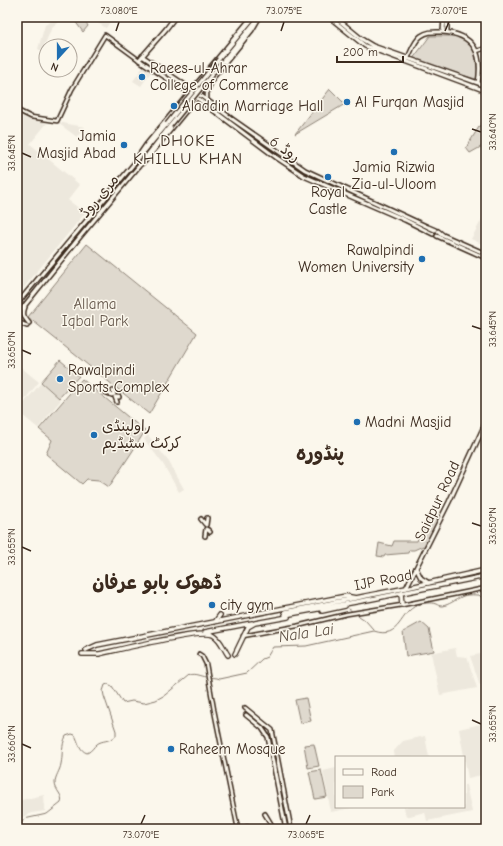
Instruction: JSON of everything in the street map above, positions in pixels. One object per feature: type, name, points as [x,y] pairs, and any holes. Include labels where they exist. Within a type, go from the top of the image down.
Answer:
[{"type":"highway","name":"IJP Road","points":[[486,570],[285,613],[353,602],[486,576]]},
{"type":"highway","points":[[401,593],[402,606]]},
{"type":"highway","points":[[86,650],[97,645],[346,596],[356,598]]},
{"type":"highway","points":[[82,654],[98,654],[341,607],[353,602]]},
{"type":"highway","points":[[215,622],[220,615]]},
{"type":"highway","points":[[234,654],[248,627],[255,623]]},
{"type":"highway","points":[[196,634],[213,635],[221,642],[228,655]]},
{"type":"main road","points":[[139,60],[166,29],[174,17]]},
{"type":"main road","points":[[134,164],[137,157],[146,145],[191,89],[253,17]]},
{"type":"main road","name":"مری روڈ","points":[[17,304],[168,125],[220,61],[253,17]]},
{"type":"main road","points":[[329,17],[365,46],[478,83],[486,87]]},
{"type":"main road","points":[[335,17],[363,40],[373,46],[486,91]]},
{"type":"main road","points":[[444,17],[445,32]]},
{"type":"main road","points":[[445,32],[447,17]]},
{"type":"main road","points":[[139,166],[145,162],[200,95],[252,30],[259,18]]},
{"type":"main road","name":"مری روڈ","points":[[220,61],[259,18]]},
{"type":"main road","points":[[407,60],[414,44],[420,37],[428,32],[445,32],[461,36],[473,44],[477,51],[480,68],[478,87]]},
{"type":"main road","name":"روڈ 6","points":[[142,56],[200,95],[291,162],[305,170],[486,254]]},
{"type":"main road","name":"روڈ 6","points":[[139,60],[197,98],[277,158],[304,176],[405,220],[486,258]]},
{"type":"main road","points":[[480,68],[486,68]]},
{"type":"main road","points":[[203,75],[205,81],[207,82],[212,80]]},
{"type":"main road","name":"مری روڈ","points":[[17,315],[139,166],[168,125]]},
{"type":"main road","points":[[437,230],[439,234],[435,235],[432,232],[437,230]]},
{"type":"main road","points":[[17,322],[28,325],[23,313],[26,303]]},
{"type":"main road","points":[[105,392],[112,395],[114,394],[113,391]]},
{"type":"main road","points":[[117,402],[115,397],[119,396]]},
{"type":"main road","name":"Saidpur Road","points":[[406,588],[449,502],[486,422]]},
{"type":"main road","points":[[202,519],[206,525],[207,518]]},
{"type":"main road","points":[[205,536],[206,529],[210,532]]},
{"type":"main road","points":[[416,568],[421,578],[429,583]]},
{"type":"main road","points":[[245,708],[272,730],[291,829]]},
{"type":"main road","points":[[246,715],[267,734],[270,742],[286,829]]},
{"type":"main road","points":[[267,734],[268,727]]},
{"type":"main road","points":[[281,803],[286,802]]},
{"type":"main road","points":[[265,814],[271,824],[272,829]]},
{"type":"street","points":[[17,110],[31,117],[57,121],[72,89],[105,35],[139,60]]},
{"type":"street","points":[[477,51],[486,48]]},
{"type":"street","points":[[207,101],[207,92],[212,80]]},
{"type":"street","points":[[243,636],[297,626],[347,614],[402,606],[486,588]]},
{"type":"street","points":[[199,654],[204,659],[208,672],[238,829]]},
{"type":"shaded area","points":[[59,17],[61,20],[52,27],[47,38],[41,38],[45,25]]},
{"type":"shaded area","points":[[88,17],[113,17],[106,28]]},
{"type":"shaded area","name":"Raees-ul-Ahrar College of Commerce","points":[[143,67],[151,72],[141,86],[133,81]]},
{"type":"shaded area","points":[[17,113],[47,123],[30,144],[80,185],[68,200],[85,213],[17,296]]},
{"type":"shaded area","points":[[58,123],[85,127],[77,137]]},
{"type":"shaded area","points":[[486,212],[486,246],[471,239]]},
{"type":"shaded area","points":[[18,365],[39,382],[17,409],[17,366]]},
{"type":"shaded area","points":[[41,383],[61,400],[38,428],[17,411]]},
{"type":"shaded area","points":[[148,435],[169,462],[184,489],[179,492],[163,464],[144,439]]},
{"type":"shaded area","points":[[455,648],[457,656],[467,657],[477,688],[440,695],[431,653]]},
{"type":"shaded area","points":[[486,653],[486,684],[480,685],[470,656]]},
{"type":"shaded area","points":[[485,723],[486,774],[468,778],[459,729]]},
{"type":"shaded area","points":[[425,736],[429,756],[394,756],[393,752],[403,741]]},
{"type":"shaded area","points":[[335,768],[335,808],[351,808],[331,812],[323,771]]},
{"type":"shaded area","points":[[466,785],[472,812],[427,821],[425,812],[406,817],[404,808],[465,808]]},
{"type":"shaded area","points":[[44,795],[45,811],[31,813],[17,822],[17,801]]},
{"type":"green space","points":[[72,17],[83,17],[88,26],[83,32]]},
{"type":"green space","points":[[430,36],[461,36],[474,49],[479,80],[412,60]]},
{"type":"green space","points":[[330,89],[345,104],[295,134]]},
{"type":"green space","points":[[486,120],[486,144],[470,153],[466,148],[482,122]]},
{"type":"green space","name":"Allama Iqbal Park","points":[[87,244],[197,333],[149,414],[28,317]]},
{"type":"green space","name":"Rawalpindi Sports Complex","points":[[60,360],[79,376],[59,398],[41,382]]},
{"type":"green space","name":"راولپنڈی کرکٹ سٹیڈیم","points":[[82,379],[145,431],[109,487],[99,480],[87,479],[82,484],[46,454],[52,440],[39,429]]},
{"type":"green space","points":[[429,514],[440,520],[426,549],[423,546],[414,550],[409,550],[408,553],[385,555],[384,557],[377,556],[379,543],[392,546],[394,541],[417,541]]},
{"type":"green space","points":[[421,622],[429,629],[434,651],[406,656],[403,632]]},
{"type":"green space","points":[[306,698],[311,721],[300,723],[295,700]]},
{"type":"green space","points":[[314,744],[319,766],[308,768],[304,745]]},
{"type":"green space","points":[[321,770],[327,797],[315,799],[309,772]]},
{"type":"waterway","name":"Nala Lai","points":[[18,829],[24,819],[47,814],[61,803],[62,800],[55,783],[62,761],[63,743],[66,736],[72,734],[75,735],[81,748],[87,753],[99,743],[116,736],[116,731],[104,696],[103,691],[105,685],[108,684],[112,686],[123,703],[132,701],[144,703],[156,700],[165,695],[191,674],[219,679],[247,673],[262,659],[267,657],[273,647],[306,646],[374,631],[383,633],[390,632],[395,629],[412,608],[418,605],[434,603],[442,606],[450,604],[463,596],[468,595],[479,595],[486,599]]},
{"type":"waterway","name":"Nala Lai","points":[[349,609],[353,612]]},
{"type":"waterway","name":"Nala Lai","points":[[356,614],[365,620],[374,630]]},
{"type":"place","name":"Raees-ul-Ahrar College of Commerce","points":[[142,77]]},
{"type":"place","name":"Al Furqan Masjid","points":[[347,102]]},
{"type":"place","name":"Aladdin Marriage Hall","points":[[174,106]]},
{"type":"place","name":"Jamia Masjid Abad","points":[[124,145]]},
{"type":"place","name":"Jamia Rizwia Zia-ul-Uloom","points":[[394,152]]},
{"type":"place","name":"Royal Castle","points":[[328,177]]},
{"type":"place","name":"Rawalpindi Women University","points":[[422,259]]},
{"type":"place","name":"Rawalpindi Sports Complex","points":[[60,379]]},
{"type":"place","name":"Madni Masjid","points":[[357,422]]},
{"type":"place","name":"راولپنڈی کرکٹ سٹیڈیم","points":[[94,435]]},
{"type":"place","name":"city gym","points":[[212,605]]},
{"type":"place","name":"Raheem Mosque","points":[[171,749]]},
{"type":"district","name":"DHOKE KHILLU KHAN","points":[[188,149]]},
{"type":"district","name":"پنڈورہ","points":[[320,453]]},
{"type":"district","name":"ڈھوک بابو عرفان","points":[[157,582]]}]
